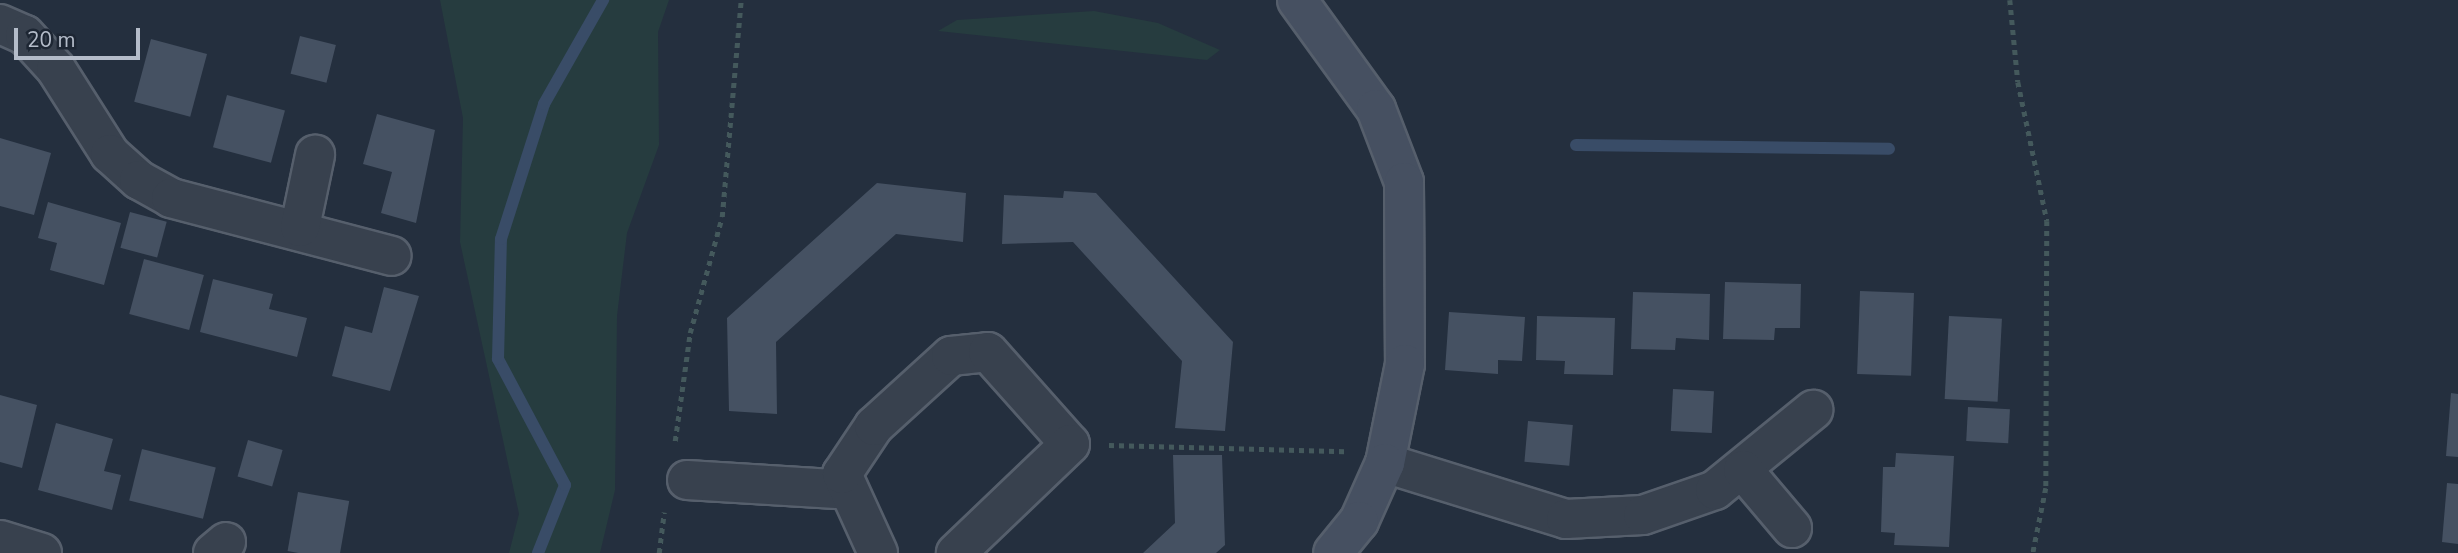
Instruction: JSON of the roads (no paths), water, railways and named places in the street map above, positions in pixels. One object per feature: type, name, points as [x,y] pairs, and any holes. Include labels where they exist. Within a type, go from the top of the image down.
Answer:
[{"type":"street","points":[[1297,0],[1376,109],[1404,181],[1405,364],[1387,458],[1359,521],[1333,553]]},
{"type":"street","points":[[0,24],[25,35],[56,69],[110,154],[139,180],[171,198],[300,227],[391,256]]},
{"type":"street","points":[[300,227],[315,155]]},
{"type":"street","points":[[878,553],[842,474],[874,426],[951,356],[988,352],[1070,444],[956,553]]},
{"type":"street","points":[[1387,458],[1566,519],[1643,515],[1715,490],[1813,410]]},
{"type":"street","points":[[1742,470],[1792,528]]},
{"type":"street","points":[[675,478],[849,490]]},
{"type":"street","points":[[0,540],[42,553]]},
{"type":"waterway","points":[[538,553],[565,485],[498,359],[501,239],[544,104],[603,0]]},
{"type":"waterway","points":[[1576,145],[1889,149]]}]
